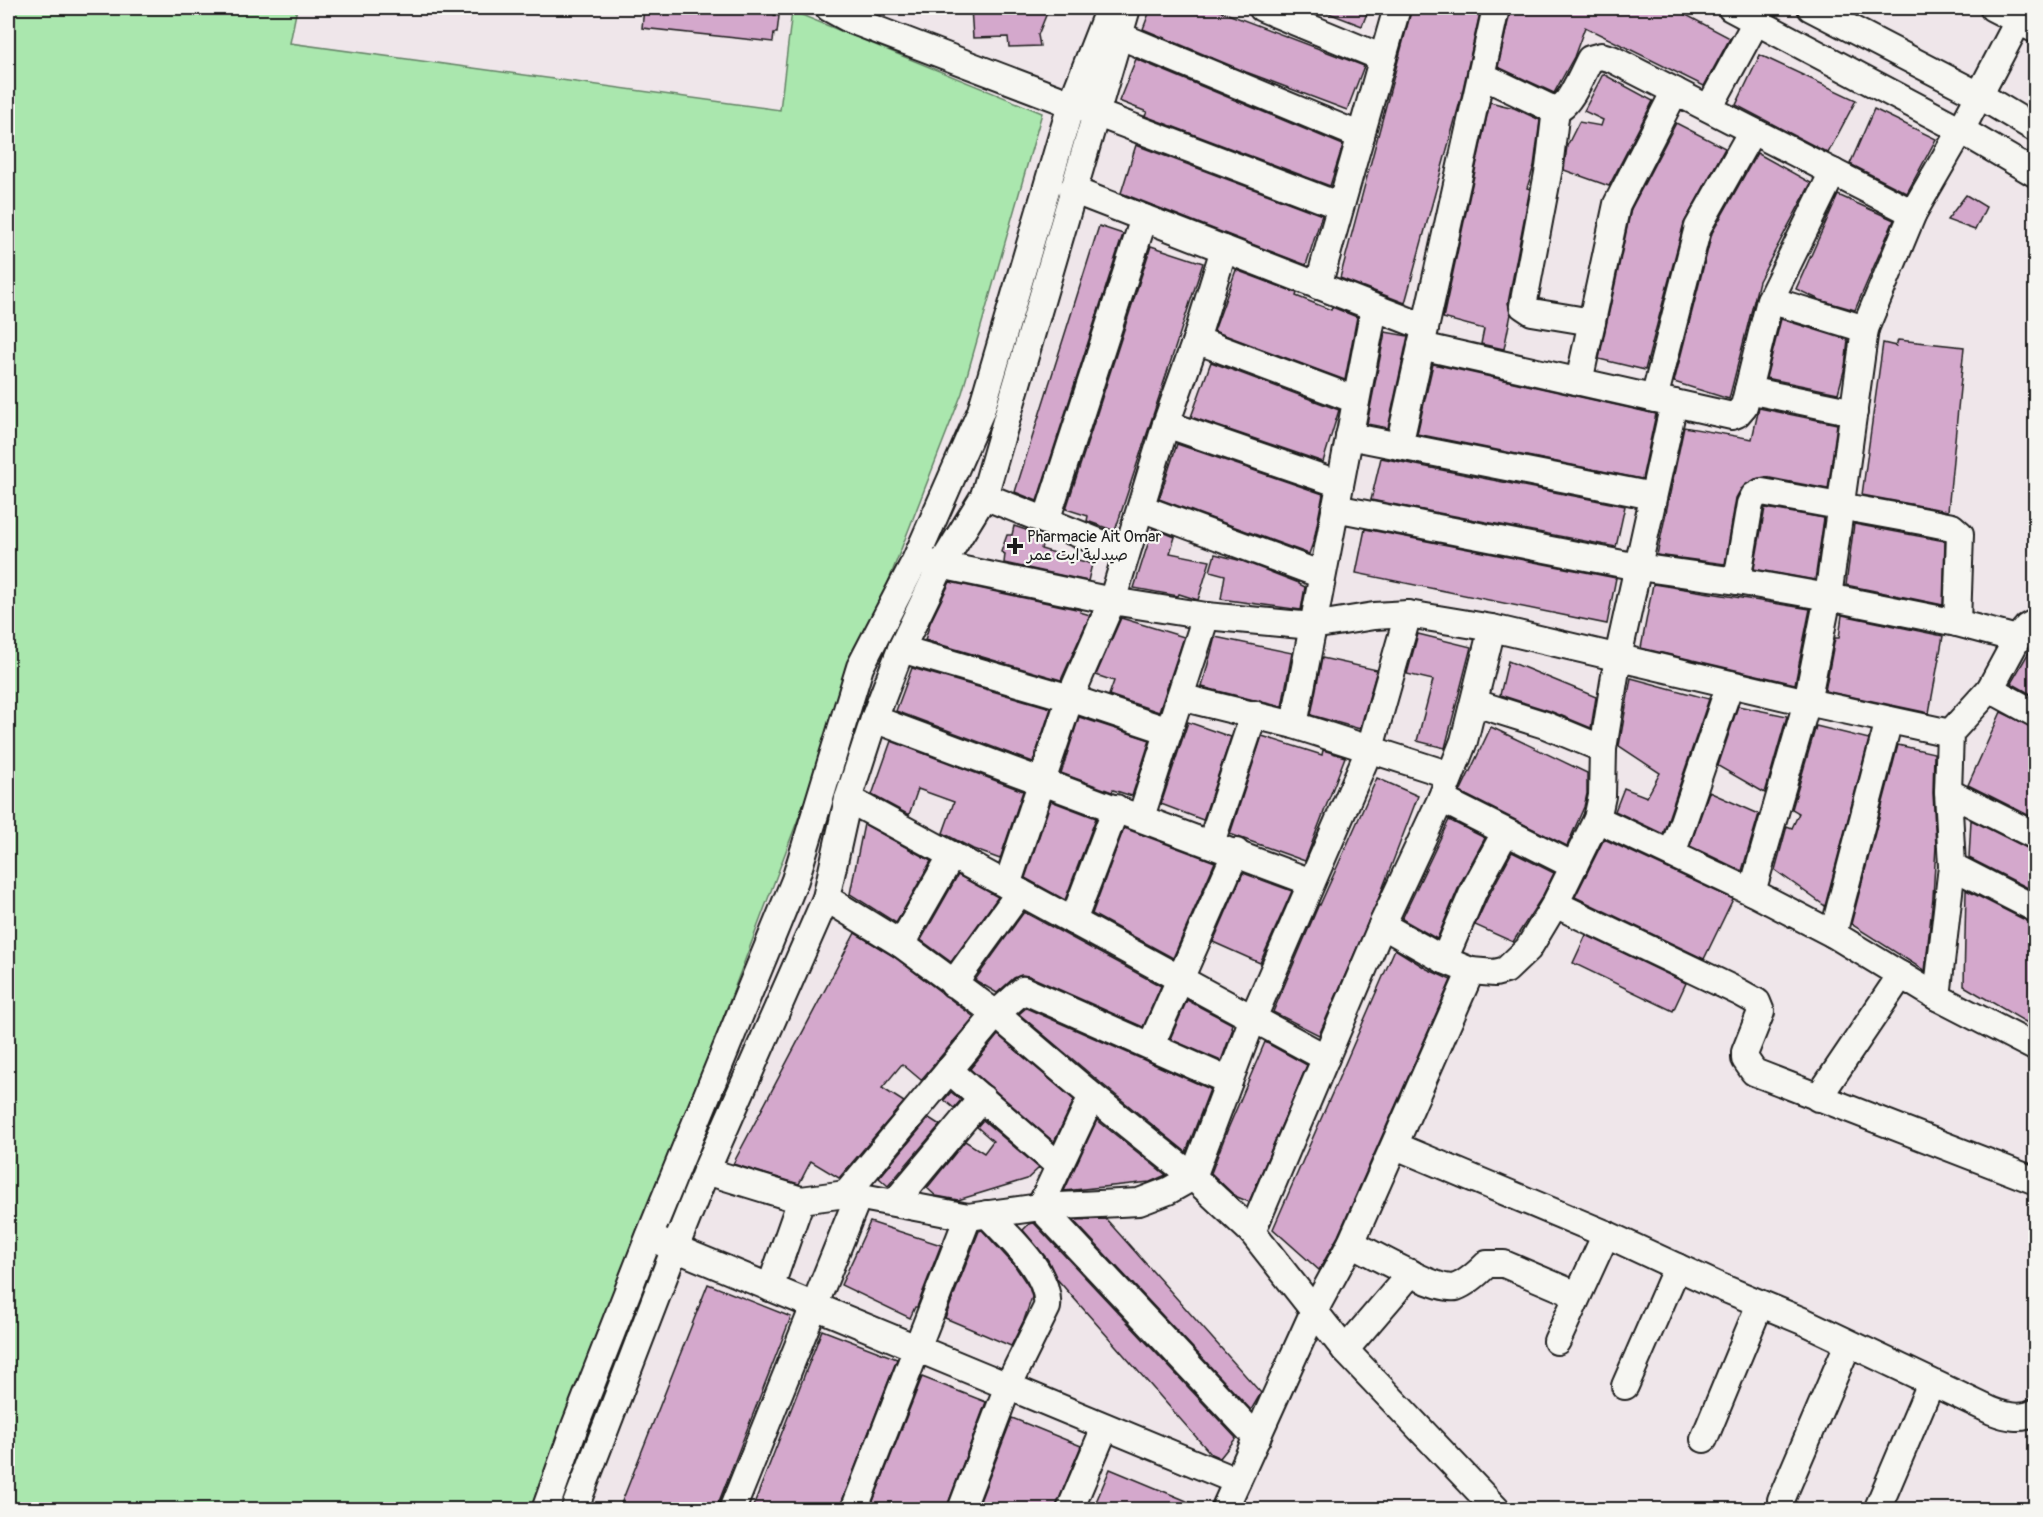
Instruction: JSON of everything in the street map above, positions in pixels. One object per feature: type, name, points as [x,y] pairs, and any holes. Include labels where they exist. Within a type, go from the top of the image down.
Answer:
[{"type":"street","points":[[829,8],[851,21],[1340,206]]},
{"type":"street","points":[[545,1509],[649,1237],[795,880],[860,667],[915,561],[981,411],[1071,105],[1110,23],[1126,8]]},
{"type":"street","points":[[1262,8],[1383,58]]},
{"type":"street","points":[[1318,286],[1397,8]]},
{"type":"street","points":[[1399,446],[1496,8]]},
{"type":"street","points":[[1731,8],[1961,130],[2036,174]]},
{"type":"street","points":[[1811,8],[1979,95],[2036,129]]},
{"type":"street","points":[[1752,892],[1807,702],[1828,597],[1842,507],[1865,329],[1913,213],[1979,95],[2026,19],[1993,8]]},
{"type":"street","points":[[1709,108],[1757,20]]},
{"type":"street","points":[[574,1509],[706,1171],[826,898],[848,799],[874,719],[901,649],[942,564],[984,496],[1096,114],[1110,23]]},
{"type":"street","points":[[1110,23],[1360,136]]},
{"type":"street","points":[[1481,75],[1556,109],[1564,105],[1590,59],[1594,57],[1612,59],[1913,213]]},
{"type":"street","points":[[1579,382],[1617,204],[1675,92]]},
{"type":"street","points":[[1556,109],[1549,168],[1523,306],[1532,312],[1592,322]]},
{"type":"street","points":[[1382,925],[1444,960],[1471,971],[1495,973],[1506,970],[1528,949],[1555,904],[1597,819],[1602,796],[1604,749],[1618,657],[1653,496],[1664,401],[1698,227],[1752,131]]},
{"type":"street","points":[[1072,190],[1374,308],[1423,337],[1579,382],[1732,416],[1744,406],[1770,300],[1833,172]]},
{"type":"street","points":[[1046,521],[1144,218]]},
{"type":"street","points":[[953,984],[1014,889],[1041,781],[1070,698],[1112,601],[1166,424],[1196,340],[1224,249]]},
{"type":"street","points":[[1770,300],[1865,329]]},
{"type":"street","points":[[1294,725],[1374,308]]},
{"type":"street","points":[[1196,340],[1356,400]]},
{"type":"street","points":[[1748,390],[1854,412]]},
{"type":"street","points":[[1166,424],[1338,496],[1638,567],[1737,580],[1956,623],[2026,630],[1990,689],[1950,733],[1948,792],[1952,866],[1937,998]]},
{"type":"street","points":[[1349,436],[1653,496]]},
{"type":"street","points":[[1737,580],[1750,504],[1754,496],[1762,492],[1773,493],[1956,529],[1960,534],[1956,623]]},
{"type":"street","points":[[984,496],[1126,553]]},
{"type":"street","points":[[1141,508],[1322,575]]},
{"type":"street","points":[[915,561],[942,564],[1112,601],[1206,616],[1312,626],[1374,616],[1408,614],[1492,628],[1950,733]]},
{"type":"street","points":[[706,1171],[801,1200],[852,1196],[978,1216],[1040,1207],[1139,1202],[1168,1191],[1192,1177],[1253,1018],[1370,748],[1408,614]]},
{"type":"street","points":[[1141,818],[1206,616]]},
{"type":"street","points":[[1252,1232],[1382,925],[1441,799],[1464,741],[1492,628]]},
{"type":"street","points":[[901,649],[1070,698],[1169,731]]},
{"type":"street","points":[[1672,854],[1730,684]]},
{"type":"street","points":[[1990,689],[2036,714]]},
{"type":"street","points":[[1180,697],[1294,725],[1450,775]]},
{"type":"street","points":[[1475,703],[1545,725],[1604,749]]},
{"type":"street","points":[[1211,843],[1254,714]]},
{"type":"street","points":[[874,719],[1236,852],[1311,882]]},
{"type":"street","points":[[1833,934],[1889,720]]},
{"type":"street","points":[[1948,792],[2036,836]]},
{"type":"street","points":[[848,799],[1326,1058]]},
{"type":"street","points":[[1441,799],[1574,866]]},
{"type":"street","points":[[1073,921],[1116,808]]},
{"type":"street","points":[[1597,819],[1752,892],[1833,934],[1937,998],[2036,1048]]},
{"type":"street","points":[[1444,960],[1474,890],[1505,833]]},
{"type":"street","points":[[1151,1045],[1236,852]]},
{"type":"street","points":[[901,944],[952,855]]},
{"type":"street","points":[[1952,866],[2036,909]]},
{"type":"street","points":[[826,898],[901,944],[996,1014],[1192,1177],[1252,1232],[1345,1350],[1497,1509]]},
{"type":"street","points":[[1555,904],[1757,1002],[1761,1012],[1745,1052],[1748,1066],[1754,1072],[2036,1181]]},
{"type":"street","points":[[1224,1509],[1314,1311],[1352,1243],[1471,971]]},
{"type":"street","points":[[1818,1098],[1901,975]]},
{"type":"street","points":[[732,1509],[814,1306],[852,1196],[949,1070],[996,1014],[1020,991],[1024,990],[1229,1081]]},
{"type":"street","points":[[949,1070],[1059,1166]]},
{"type":"street","points":[[1040,1207],[1092,1096]]},
{"type":"street","points":[[894,1202],[982,1098]]},
{"type":"street","points":[[1396,1146],[1606,1234],[1805,1322],[1931,1383],[2008,1417],[2036,1412]]},
{"type":"street","points":[[770,1288],[801,1200]]},
{"type":"street","points":[[1040,1207],[1257,1438]]},
{"type":"street","points":[[854,1509],[917,1348],[978,1216]]},
{"type":"street","points":[[961,1509],[1008,1386],[1047,1307],[1048,1296],[1035,1267],[978,1216]]},
{"type":"street","points":[[1557,1341],[1606,1234]]},
{"type":"street","points":[[649,1237],[1237,1481]]},
{"type":"street","points":[[1352,1243],[1426,1281],[1445,1287],[1456,1287],[1477,1274],[1487,1264],[1504,1264],[1577,1295]]},
{"type":"street","points":[[1625,1386],[1677,1267]]},
{"type":"street","points":[[1345,1350],[1411,1273]]},
{"type":"street","points":[[1704,1439],[1761,1304]]},
{"type":"street","points":[[1781,1500],[1848,1344]]},
{"type":"street","points":[[1877,1509],[1931,1383]]},
{"type":"street","points":[[1070,1509],[1105,1427]]},
{"type":"green space","points":[[8,8],[297,8],[290,43],[780,110],[792,11],[1042,113],[962,393],[859,657],[661,1183],[559,1509],[8,1509]]},
{"type":"building","points":[[644,8],[776,8],[774,16],[779,16],[777,33],[774,33],[773,42],[642,28]]},
{"type":"building","points":[[971,8],[1049,8],[1038,35],[1040,46],[1009,47],[1008,37],[973,38]]},
{"type":"building","points":[[1151,8],[1212,8],[1364,66],[1347,110],[1246,72],[1143,29]]},
{"type":"building","points":[[1318,8],[1369,8],[1362,26]]},
{"type":"building","points":[[1412,8],[1481,8],[1461,98],[1405,303],[1340,278]]},
{"type":"building","points":[[1511,8],[1673,8],[1730,38],[1704,86],[1585,27],[1574,57],[1554,93],[1498,67]]},
{"type":"building","points":[[1760,55],[1856,100],[1828,153],[1736,105]]},
{"type":"building","points":[[1136,59],[1343,145],[1330,186],[1145,116],[1147,112],[1119,101]]},
{"type":"building","points":[[1603,74],[1653,101],[1609,186],[1564,170],[1567,146],[1579,122],[1601,126],[1603,120],[1584,111]]},
{"type":"building","points":[[1490,102],[1514,108],[1540,120],[1534,166],[1527,188],[1530,189],[1508,303],[1511,314],[1504,349],[1481,344],[1484,329],[1443,318]]},
{"type":"building","points":[[1874,109],[1936,139],[1907,193],[1850,164]]},
{"type":"building","points":[[1676,123],[1725,148],[1684,223],[1645,370],[1599,359],[1631,209]]},
{"type":"building","points":[[1136,145],[1322,215],[1306,265],[1121,193]]},
{"type":"building","points":[[1757,153],[1811,183],[1759,281],[1729,399],[1674,382],[1712,233]]},
{"type":"building","points":[[1838,195],[1894,220],[1855,310],[1820,300],[1796,289]]},
{"type":"building","points":[[1966,195],[1986,207],[1975,230],[1947,220]]},
{"type":"building","points":[[1099,226],[1123,234],[1037,501],[1015,492]]},
{"type":"building","points":[[1151,246],[1203,263],[1115,531],[1087,521],[1088,516],[1066,509]]},
{"type":"building","points":[[1236,270],[1297,293],[1296,296],[1331,310],[1332,307],[1357,317],[1345,380],[1214,331]]},
{"type":"building","points":[[1781,319],[1848,340],[1845,367],[1838,393],[1766,378]]},
{"type":"building","points":[[1385,332],[1408,336],[1388,428],[1367,424]]},
{"type":"building","points":[[1898,340],[1964,347],[1948,511],[1862,495],[1883,343],[1896,346]]},
{"type":"building","points":[[1211,362],[1339,410],[1323,462],[1191,417]]},
{"type":"building","points":[[1433,364],[1656,414],[1642,479],[1417,434]]},
{"type":"building","points":[[1759,408],[1837,424],[1828,489],[1765,477],[1755,479],[1741,489],[1736,498],[1725,564],[1657,555],[1684,427],[1752,439]]},
{"type":"building","points":[[1177,444],[1323,494],[1309,554],[1159,499]]},
{"type":"building","points":[[1381,458],[1625,506],[1616,547],[1371,500]]},
{"type":"building","points":[[1765,508],[1824,518],[1815,580],[1754,569]]},
{"type":"building","points":[[1854,524],[1945,541],[1943,605],[1846,585]]},
{"type":"building","points":[[1014,526],[1044,536],[1041,549],[1092,564],[1088,581],[1004,563],[1005,554],[1001,552],[1007,535],[1012,535]]},
{"type":"building","points":[[1153,528],[1175,537],[1170,553],[1210,561],[1198,600],[1179,594],[1178,596],[1134,588]]},
{"type":"building","points":[[1365,529],[1616,578],[1607,624],[1356,573]]},
{"type":"building","points":[[1215,554],[1242,561],[1299,583],[1305,587],[1301,610],[1221,599],[1225,575],[1210,571]]},
{"type":"building","points":[[950,582],[1081,610],[1080,612],[1090,615],[1061,680],[925,640],[930,623]]},
{"type":"building","points":[[1653,584],[1810,609],[1795,684],[1641,648]]},
{"type":"building","points":[[1842,615],[1943,636],[1929,713],[1825,691],[1835,638],[1839,638]]},
{"type":"building","points":[[1121,618],[1184,637],[1159,712],[1109,695],[1114,681],[1096,675]]},
{"type":"building","points":[[1418,634],[1471,647],[1445,748],[1417,741],[1433,680],[1407,674]]},
{"type":"building","points":[[1215,637],[1292,653],[1282,707],[1202,687]]},
{"type":"building","points":[[2036,640],[2036,697],[2011,683]]},
{"type":"building","points":[[1322,658],[1377,670],[1360,729],[1311,715]]},
{"type":"building","points":[[1508,661],[1596,697],[1591,728],[1550,711],[1500,695]]},
{"type":"building","points":[[912,668],[1051,708],[1033,762],[896,711]]},
{"type":"building","points":[[1631,678],[1709,699],[1663,834],[1615,811],[1624,788],[1647,797],[1660,773],[1619,746]]},
{"type":"building","points":[[1738,706],[1787,716],[1765,793],[1718,766]]},
{"type":"building","points":[[2001,712],[2036,729],[2036,819],[1968,785]]},
{"type":"building","points":[[1079,717],[1150,740],[1132,796],[1113,790],[1112,792],[1061,773]]},
{"type":"building","points":[[1188,722],[1231,737],[1203,820],[1161,804]]},
{"type":"building","points":[[1816,726],[1869,739],[1825,906],[1775,870],[1787,826],[1792,828],[1799,813],[1792,809]]},
{"type":"building","points":[[1491,727],[1587,773],[1587,794],[1584,807],[1567,846],[1460,792]]},
{"type":"building","points":[[1262,736],[1322,755],[1323,750],[1345,757],[1305,861],[1230,834]]},
{"type":"building","points":[[891,741],[1023,791],[1000,859],[973,849],[943,833],[954,802],[918,789],[909,815],[872,795]]},
{"type":"building","points":[[1898,745],[1934,753],[1933,793],[1936,846],[1925,971],[1851,924]]},
{"type":"building","points":[[1377,778],[1418,796],[1380,895],[1319,1035],[1273,1012],[1319,904]]},
{"type":"building","points":[[1709,792],[1759,814],[1742,871],[1690,846]]},
{"type":"building","points":[[1051,801],[1096,818],[1065,900],[1025,878]]},
{"type":"building","points":[[1449,820],[1485,838],[1460,884],[1437,939],[1402,919]]},
{"type":"building","points":[[1971,820],[2036,851],[2036,892],[1969,858]]},
{"type":"building","points":[[864,824],[931,861],[896,923],[850,894]]},
{"type":"building","points":[[1124,828],[1215,862],[1173,958],[1092,914]]},
{"type":"building","points":[[1604,839],[1733,899],[1704,959],[1575,897]]},
{"type":"building","points":[[1512,852],[1554,873],[1542,897],[1513,942],[1475,925]]},
{"type":"building","points":[[1243,873],[1292,891],[1260,963],[1213,942]]},
{"type":"building","points":[[958,875],[998,897],[951,962],[921,940]]},
{"type":"building","points":[[1966,890],[2036,924],[2036,1028],[1964,986]]},
{"type":"building","points":[[1024,912],[1161,986],[1143,1027],[1029,976],[1021,975],[1014,978],[997,993],[975,980]]},
{"type":"building","points":[[855,933],[893,956],[974,1017],[921,1080],[902,1064],[882,1088],[904,1102],[839,1178],[811,1161],[799,1184],[733,1164]]},
{"type":"building","points":[[1586,935],[1686,983],[1673,1011],[1573,963]]},
{"type":"building","points":[[1395,949],[1427,969],[1451,980],[1338,1236],[1319,1270],[1273,1229]]},
{"type":"building","points":[[1187,1000],[1232,1024],[1233,1028],[1221,1061],[1170,1039]]},
{"type":"building","points":[[1026,1008],[1210,1089],[1186,1152],[1019,1014]]},
{"type":"building","points":[[998,1035],[1074,1100],[1054,1142],[970,1069]]},
{"type":"building","points":[[1265,1042],[1307,1065],[1249,1202],[1235,1196],[1211,1173]]},
{"type":"building","points":[[951,1092],[961,1100],[954,1108],[944,1100]]},
{"type":"building","points":[[929,1118],[940,1125],[888,1186],[879,1178]]},
{"type":"building","points":[[983,1120],[1039,1168],[1027,1179],[958,1200],[936,1196],[927,1188],[965,1141],[984,1153],[993,1141],[977,1127]]},
{"type":"building","points":[[1097,1120],[1166,1175],[1150,1182],[1064,1191]]},
{"type":"building","points":[[1106,1219],[1261,1393],[1251,1410],[1073,1220]]},
{"type":"building","points":[[870,1222],[941,1245],[917,1307],[910,1318],[841,1285]]},
{"type":"building","points":[[1034,1223],[1236,1438],[1220,1458],[1211,1454],[1057,1279],[1048,1260],[1023,1230],[1029,1224]]},
{"type":"building","points":[[982,1230],[1015,1266],[1029,1287],[1032,1297],[1011,1346],[945,1318],[979,1231]]},
{"type":"building","points":[[708,1284],[791,1317],[716,1509],[619,1509]]},
{"type":"building","points":[[822,1330],[897,1359],[839,1509],[752,1509]]},
{"type":"building","points":[[922,1377],[986,1402],[946,1509],[870,1509]]},
{"type":"building","points":[[1012,1418],[1081,1446],[1055,1509],[977,1509]]},
{"type":"building","points":[[1110,1469],[1206,1509],[1093,1509]]},
{"type":"place","name":"Pharmacie Ait Omar صيدلية ايت عمر","points":[[1015,546]]}]
